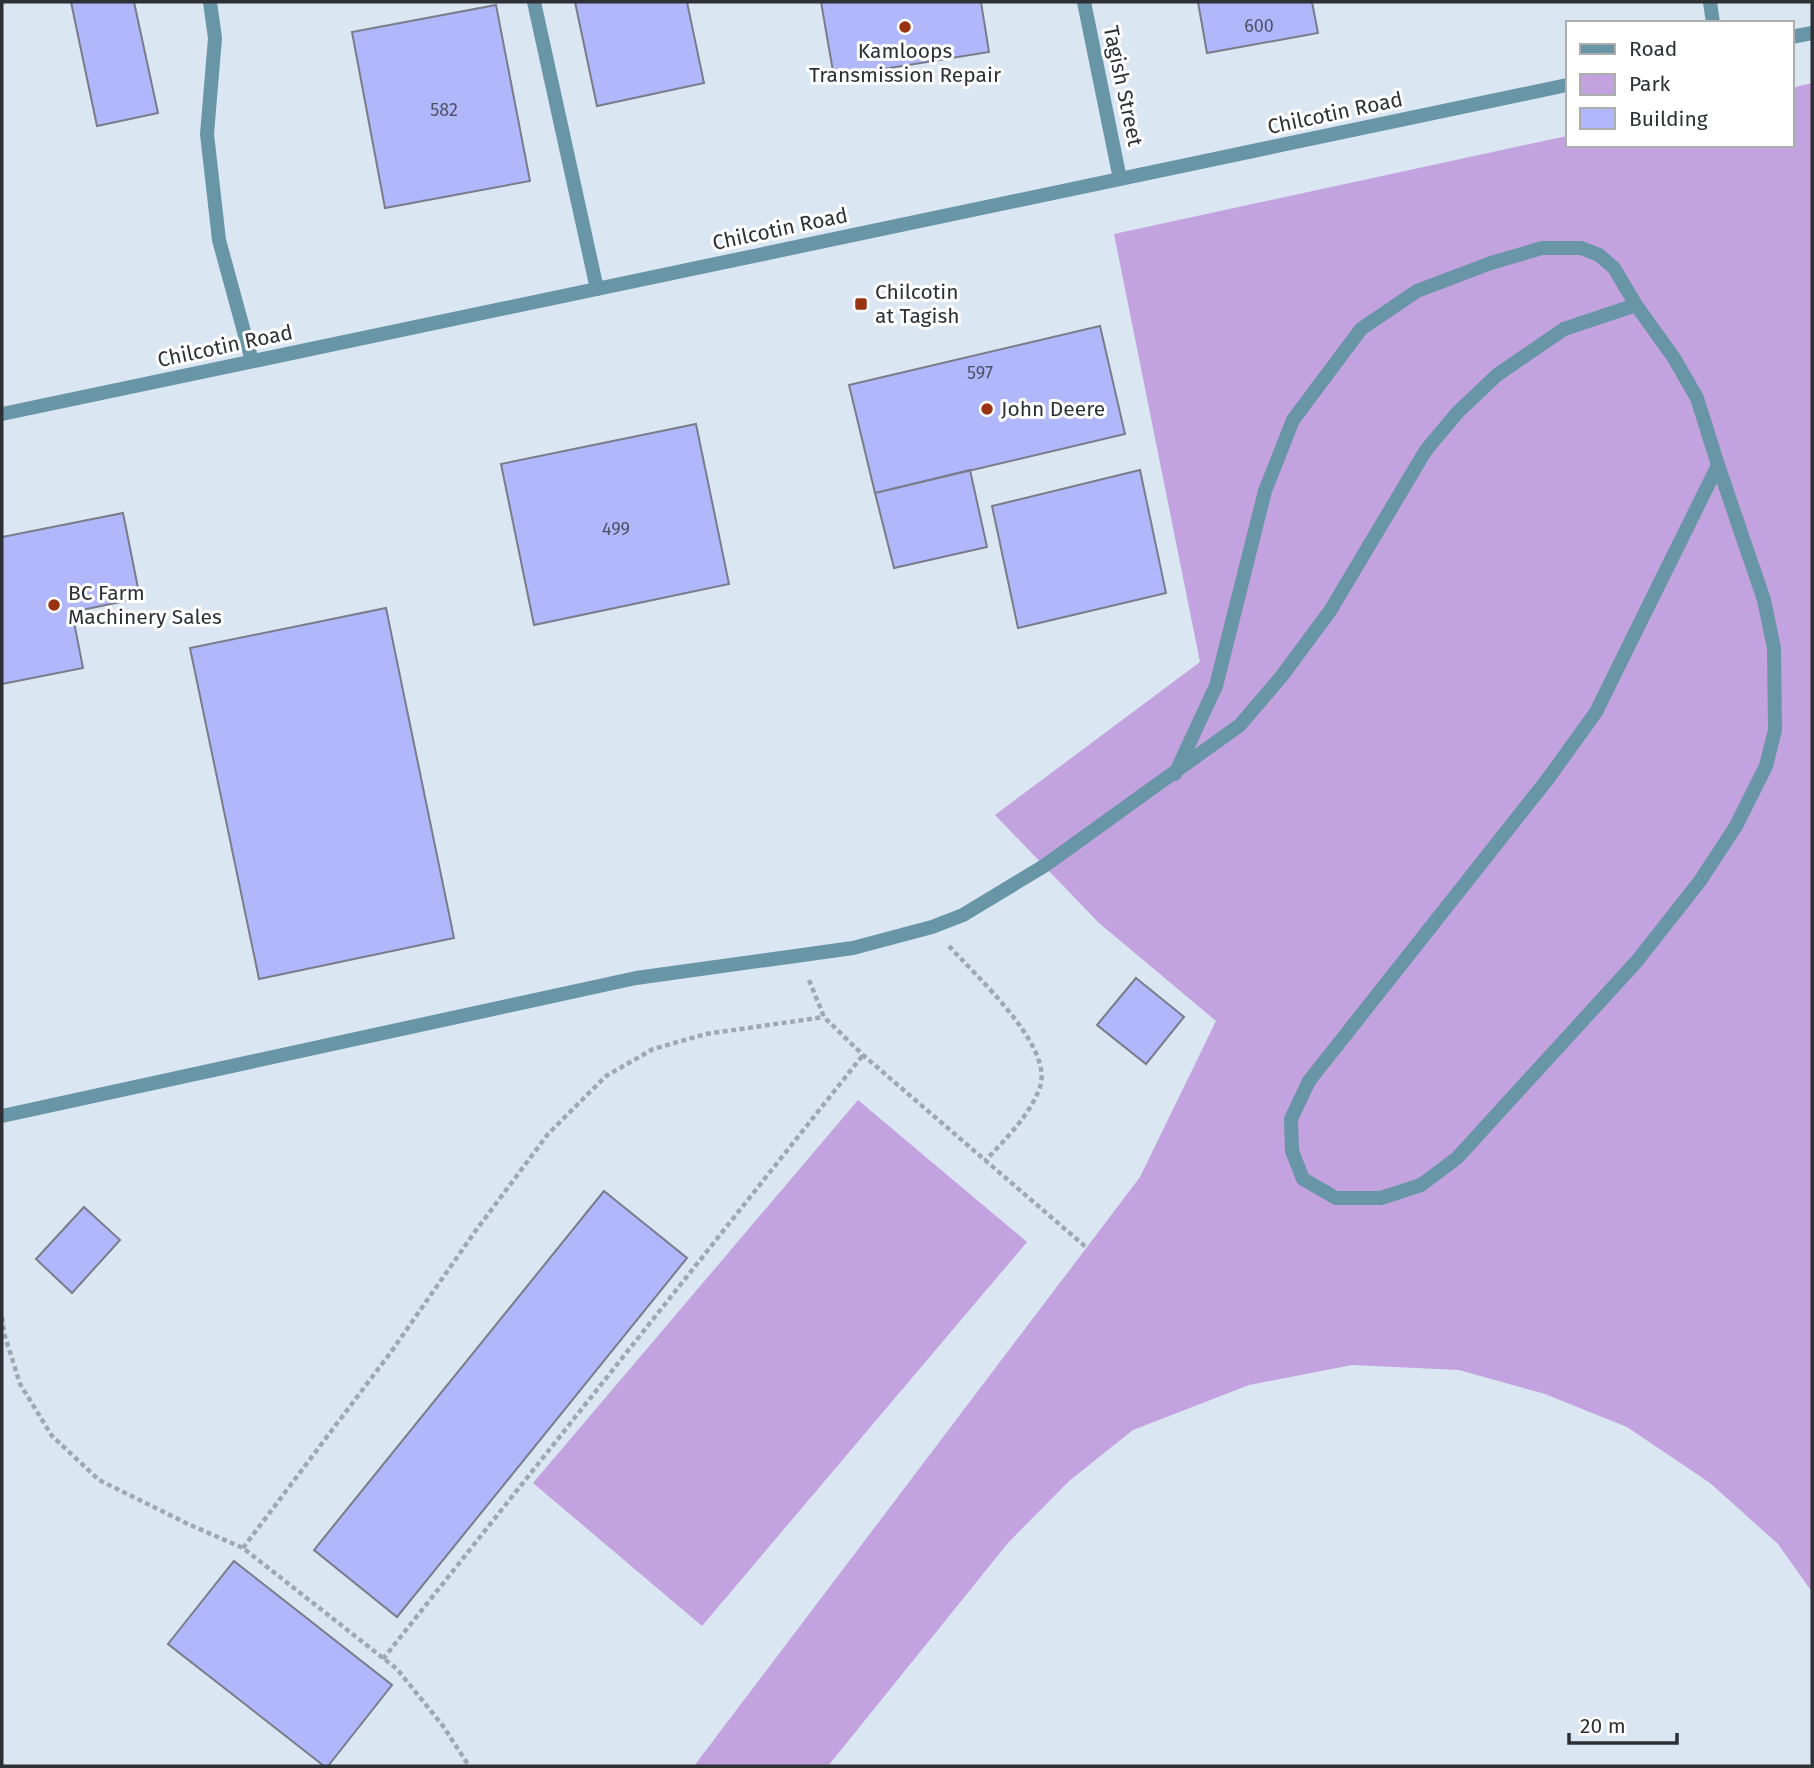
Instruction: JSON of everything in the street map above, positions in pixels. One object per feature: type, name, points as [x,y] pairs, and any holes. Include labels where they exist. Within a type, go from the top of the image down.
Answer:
[{"type":"street","points":[[210,2],[215,38],[207,134],[219,240],[252,362]]},
{"type":"street","points":[[534,2],[597,289]]},
{"type":"street","name":"Tagish Street","points":[[1084,2],[1120,179]]},
{"type":"street","points":[[1710,2],[1713,21]]},
{"type":"street","points":[[1793,37],[1812,33]]},
{"type":"street","name":"Chilcotin Road","points":[[2,414],[1566,85]]},
{"type":"street","points":[[1175,774],[1216,686],[1265,492],[1293,420],[1361,329],[1417,291],[1491,263],[1542,248],[1581,248],[1599,255],[1614,268],[1697,398],[1764,600],[1774,648],[1775,730],[1766,766],[1736,826],[1700,881],[1637,961],[1457,1158],[1421,1185],[1381,1198],[1336,1198],[1303,1179],[1292,1151],[1291,1119],[1309,1081],[1547,780],[1596,712],[1718,465]]},
{"type":"street","points":[[2,1116],[636,978],[734,962],[853,948],[932,927],[963,915],[1044,866],[1240,725],[1281,677],[1330,611],[1426,450],[1458,412],[1497,375],[1564,329],[1636,305]]},
{"type":"path","points":[[932,927],[1024,1028],[1039,1058],[1041,1084],[1026,1116],[985,1161]]},
{"type":"path","points":[[806,955],[810,984],[824,1017],[863,1055],[1087,1248]]},
{"type":"path","points":[[243,1548],[391,1352],[474,1233],[548,1134],[606,1076],[653,1049],[706,1034],[824,1017]]},
{"type":"path","points":[[383,1659],[863,1055]]},
{"type":"path","points":[[2,1317],[4,1333],[20,1384],[52,1436],[99,1480],[243,1548],[397,1669],[443,1726],[469,1766]]},
{"type":"green space","points":[[1812,83],[1812,1592],[1778,1544],[1710,1483],[1627,1427],[1545,1394],[1459,1370],[1352,1365],[1249,1385],[1133,1430],[1069,1481],[1008,1543],[828,1766],[694,1766],[1140,1177],[1216,1021],[1099,923],[995,815],[1200,662],[1114,234],[1566,136],[1566,147],[1793,147],[1793,88]]},
{"type":"green space","points":[[858,1100],[1027,1242],[702,1626],[533,1483]]},
{"type":"building","points":[[71,2],[134,2],[158,113],[97,126]]},
{"type":"building","points":[[575,2],[687,2],[704,83],[597,106]]},
{"type":"building","name":"Kamloops Transmission Repair","points":[[821,2],[981,2],[989,52],[834,77]]},
{"type":"building","points":[[1198,2],[1312,2],[1318,33],[1207,53]]},
{"type":"building","points":[[496,5],[530,181],[385,208],[352,32]]},
{"type":"building","name":"John Deere","points":[[1100,326],[1125,434],[875,493],[849,385]]},
{"type":"building","points":[[696,424],[729,584],[534,625],[501,464]]},
{"type":"building","points":[[970,470],[987,547],[894,568],[875,493]]},
{"type":"building","points":[[1140,470],[1166,593],[1018,628],[992,506]]},
{"type":"building","name":"BC Farm Machinery Sales","points":[[123,513],[140,598],[72,612],[83,668],[2,684],[2,537]]},
{"type":"building","points":[[386,608],[454,938],[259,979],[190,648]]},
{"type":"building","points":[[1136,978],[1184,1017],[1146,1064],[1097,1025]]},
{"type":"building","points":[[604,1191],[687,1258],[397,1617],[314,1550]]},
{"type":"building","points":[[84,1207],[120,1240],[72,1293],[36,1259]]},
{"type":"building","points":[[234,1561],[392,1685],[328,1766],[324,1766],[168,1644]]},
{"type":"place","name":"Kamloops Transmission Repair","points":[[905,27]]},
{"type":"place","name":"Chilcotin at Tagish","points":[[861,304]]},
{"type":"place","name":"John Deere","points":[[987,409]]},
{"type":"place","name":"BC Farm Machinery Sales","points":[[54,605]]}]
